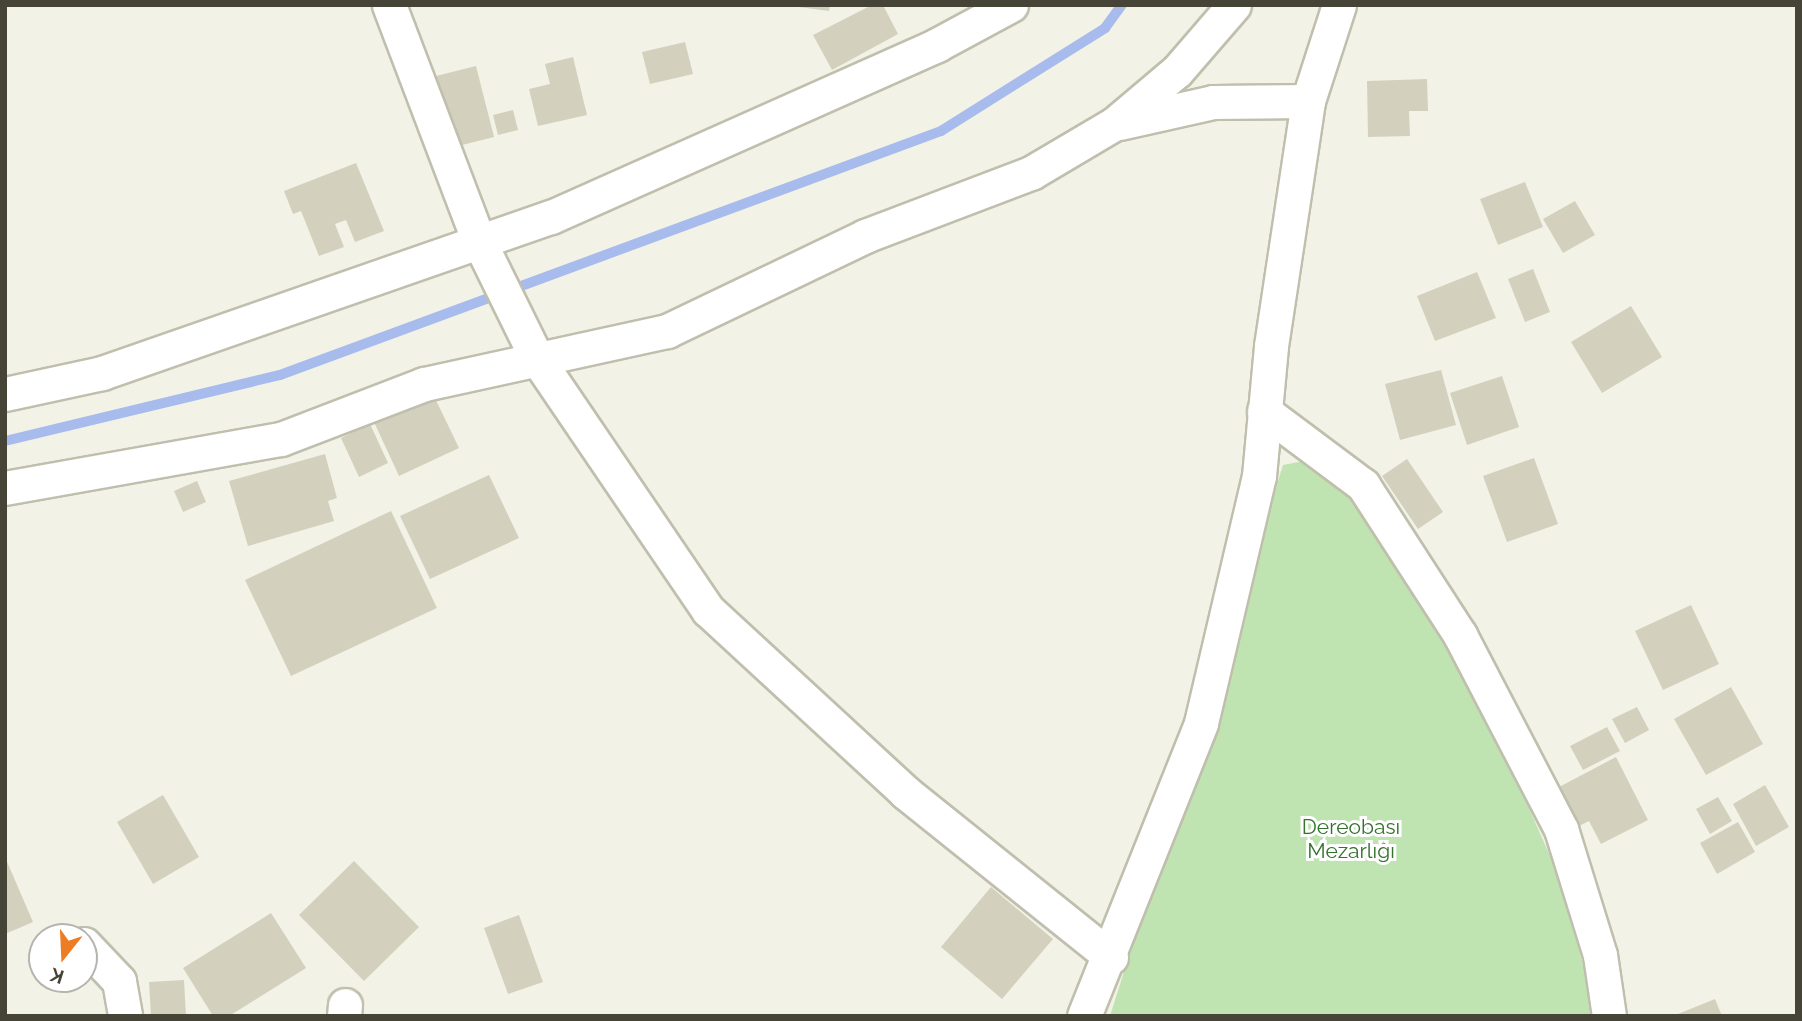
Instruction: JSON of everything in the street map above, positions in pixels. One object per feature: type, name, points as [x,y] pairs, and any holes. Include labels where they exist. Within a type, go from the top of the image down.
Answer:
[{"type":"street","points":[[389,5],[478,239],[536,357],[708,610],[905,792],[1111,957]]},
{"type":"street","points":[[5,394],[102,373],[478,239],[551,217],[937,45],[1011,5]]},
{"type":"street","points":[[5,488],[281,439],[425,384],[536,357],[667,331],[865,236],[1031,173],[1114,124],[1177,71],[1234,5]]},
{"type":"street","points":[[1084,1016],[1111,957],[1201,723],[1259,476],[1264,411],[1308,101],[1339,5]]},
{"type":"street","points":[[1114,124],[1213,102],[1308,101]]},
{"type":"street","points":[[1264,411],[1363,485],[1460,635],[1561,829],[1600,955],[1609,1016]]},
{"type":"street","points":[[98,961],[119,981],[124,1016]]},
{"type":"green space","name":"Dereobası Mezarlığı","points":[[1319,458],[1364,513],[1430,608],[1489,718],[1562,883],[1596,1016],[1110,1016],[1283,465]]},
{"type":"building","points":[[784,5],[830,5],[829,11]]},
{"type":"building","points":[[872,5],[883,5],[898,34],[832,70],[813,35]]},
{"type":"building","points":[[685,42],[693,74],[650,84],[642,52]]},
{"type":"building","points":[[573,57],[587,115],[538,126],[529,89],[550,84],[545,64]]},
{"type":"building","points":[[476,66],[494,137],[450,148],[432,77]]},
{"type":"building","points":[[1427,79],[1428,111],[1409,111],[1410,136],[1368,137],[1367,81]]},
{"type":"building","points":[[513,110],[518,130],[498,135],[493,115]]},
{"type":"building","points":[[356,163],[384,231],[355,242],[346,220],[335,224],[344,247],[319,256],[301,211],[293,214],[284,191]]},
{"type":"building","points":[[1525,182],[1543,227],[1498,245],[1480,199]]},
{"type":"building","points":[[1575,201],[1595,235],[1563,253],[1543,219]]},
{"type":"building","points":[[1533,269],[1550,312],[1525,322],[1508,279]]},
{"type":"building","points":[[1477,272],[1496,318],[1435,341],[1417,296]]},
{"type":"building","points":[[1631,306],[1662,357],[1602,393],[1571,342]]},
{"type":"building","points":[[1441,370],[1456,425],[1400,440],[1385,384]]},
{"type":"building","points":[[1502,376],[1519,427],[1467,445],[1450,393]]},
{"type":"building","points":[[433,394],[459,448],[399,476],[374,422]]},
{"type":"building","points":[[370,424],[388,463],[359,477],[341,438]]},
{"type":"building","points":[[325,454],[337,498],[328,501],[334,521],[248,546],[229,481]]},
{"type":"building","points":[[1534,458],[1558,524],[1507,542],[1483,476]]},
{"type":"building","points":[[1407,459],[1443,512],[1418,529],[1382,476]]},
{"type":"building","points":[[489,475],[519,538],[430,579],[400,516]]},
{"type":"building","points":[[197,481],[206,502],[183,512],[174,491]]},
{"type":"building","points":[[391,511],[437,608],[291,676],[245,580]]},
{"type":"building","points":[[1691,605],[1719,664],[1663,690],[1635,631]]},
{"type":"building","points":[[1731,687],[1763,744],[1706,775],[1674,719]]},
{"type":"building","points":[[1637,707],[1649,730],[1625,743],[1612,719]]},
{"type":"building","points":[[1607,727],[1620,751],[1583,770],[1570,746]]},
{"type":"building","points":[[1616,757],[1648,820],[1601,844],[1589,821],[1579,826],[1559,787]]},
{"type":"building","points":[[1765,785],[1789,827],[1756,846],[1733,804]]},
{"type":"building","points":[[163,795],[199,857],[153,884],[117,822]]},
{"type":"building","points":[[1718,797],[1732,821],[1710,834],[1696,809]]},
{"type":"building","points":[[1738,822],[1755,852],[1717,874],[1700,843]]},
{"type":"building","points":[[5,857],[33,922],[5,934]]},
{"type":"building","points":[[354,861],[419,927],[364,981],[299,915]]},
{"type":"building","points":[[991,887],[1053,939],[1002,999],[941,947]]},
{"type":"building","points":[[271,913],[306,968],[229,1016],[213,1016],[183,968]]},
{"type":"building","points":[[519,915],[543,982],[508,994],[484,928]]},
{"type":"building","points":[[184,980],[186,1016],[151,1016],[149,982]]},
{"type":"building","points":[[1715,999],[1722,1016],[1673,1016]]},
{"type":"waterway","points":[[5,441],[280,375],[941,131],[1105,28],[1122,5]]}]
